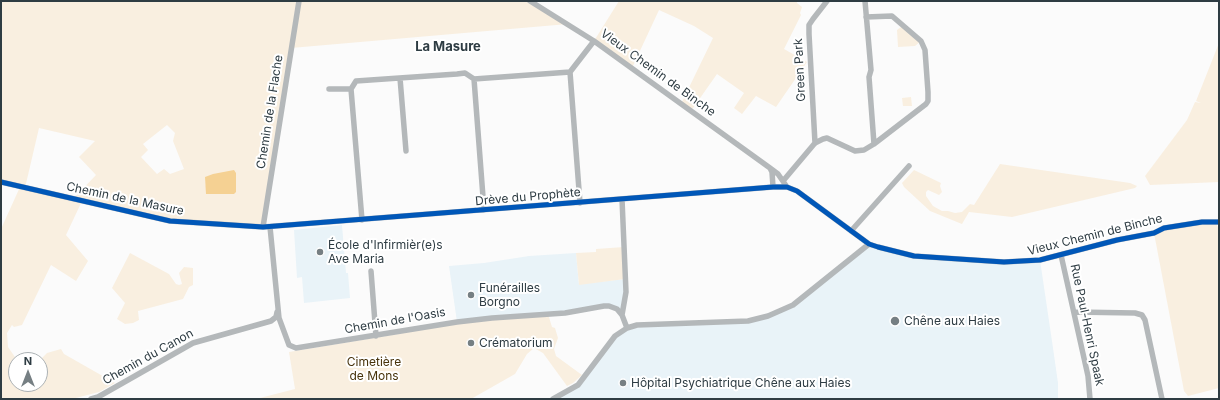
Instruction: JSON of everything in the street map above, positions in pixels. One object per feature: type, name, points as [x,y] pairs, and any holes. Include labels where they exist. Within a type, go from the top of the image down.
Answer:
[{"type":"street","name":"Chemin de la Flache","points":[[263,227],[299,1]]},
{"type":"street","name":"Vieux Chemin de Binche","points":[[530,1],[594,41],[778,174],[787,187],[797,191],[869,244],[914,256],[992,262],[1024,262],[1040,260],[1116,240],[1154,233],[1164,228],[1202,222],[1219,222]]},
{"type":"street","name":"Green Park","points":[[815,144],[808,34],[809,25],[827,1]]},
{"type":"street","points":[[865,1],[871,70],[869,77],[874,144]]},
{"type":"street","points":[[783,181],[815,144],[823,139],[828,138],[855,151],[869,148],[928,101],[925,50],[921,41],[892,16],[866,17]]},
{"type":"street","points":[[580,202],[570,72],[594,41]]},
{"type":"street","points":[[362,220],[351,89],[356,82],[465,73],[474,79],[570,72]]},
{"type":"street","points":[[400,78],[406,151]]},
{"type":"street","points":[[474,79],[484,210]]},
{"type":"street","points":[[329,90],[351,89]]},
{"type":"street","points":[[851,231],[909,166]]},
{"type":"street","points":[[770,168],[772,172],[773,187]]},
{"type":"street","name":"Chemin de la Masure","points":[[1,182],[170,221],[270,227]]},
{"type":"street","name":"Drève du Prophète","points":[[270,227],[787,187]]},
{"type":"street","points":[[622,199],[626,292],[622,316],[627,328]]},
{"type":"street","name":"Chemin de l'Oasis","points":[[270,227],[279,318],[289,345],[296,348],[468,320],[565,313],[604,306],[617,309],[622,316]]},
{"type":"street","points":[[553,399],[578,385],[615,336],[627,328],[637,325],[748,321],[768,316],[793,305],[869,244]]},
{"type":"street","name":"Rue Paul-Henri Spaak","points":[[1061,255],[1088,376],[1090,399]]},
{"type":"street","points":[[371,271],[376,336]]},
{"type":"street","name":"Chemin du Canon","points":[[91,399],[103,394],[193,343],[271,321],[276,317],[277,308]]},
{"type":"street","points":[[1074,312],[1135,312],[1142,315],[1145,320],[1162,399]]},
{"type":"shaded area","points":[[234,170],[236,173],[236,192],[234,194],[206,194],[205,177]]},
{"type":"shaded area","name":"École d'Infirmièr(e)s Ave Maria","points":[[342,225],[346,273],[348,273],[350,298],[304,303],[302,277],[297,278],[294,230]]},
{"type":"shaded area","name":"Chêne aux Haies","points":[[869,244],[896,252],[991,262],[1040,260],[1058,383],[1058,399],[553,399],[578,385],[615,336],[627,328],[732,322],[781,312]]},
{"type":"shaded area","points":[[576,253],[579,284],[625,279],[622,315],[612,307],[457,322],[449,266],[484,263],[529,256]]},
{"type":"green space","points":[[1,1],[530,1],[568,24],[291,48],[263,227],[188,223],[82,201],[66,235],[88,261],[76,281],[51,265],[22,325],[14,327],[12,325],[7,333],[8,347],[11,352],[8,352],[8,392],[48,392],[48,353],[61,349],[64,354],[115,383],[99,392],[72,399],[1,399],[1,229],[20,187],[1,182]],"holes":[[[167,125],[175,133],[173,141],[184,169],[170,174],[164,169],[157,174],[141,157],[148,150],[143,144]],[[39,128],[95,141],[79,157],[96,175],[73,199],[25,188]]]},
{"type":"green space","points":[[619,1],[797,1],[797,3],[802,7],[800,13],[801,15],[784,49],[807,62],[776,107],[756,96],[742,114],[734,108],[744,93],[717,74],[691,111],[681,104],[713,38],[694,26],[659,10],[632,68],[594,41]]},
{"type":"green space","points":[[901,27],[921,41],[915,46],[898,47],[897,30]]},
{"type":"green space","points":[[1219,43],[1219,182],[1150,185],[1145,176],[1187,120],[1195,102],[1201,103],[1196,101]]},
{"type":"green space","points":[[911,97],[912,106],[903,106],[902,98]]},
{"type":"green space","points":[[1000,164],[1130,183],[1137,186],[1135,188],[1012,217],[969,212],[962,224],[930,211],[904,187],[902,183],[914,170],[941,183],[940,186],[942,192],[939,195],[928,190],[926,192],[926,196],[933,206],[942,211],[955,213],[962,212],[970,204],[974,205]]},
{"type":"green space","points":[[1215,222],[1218,227],[1219,249],[1219,388],[1188,396],[1184,391],[1154,233],[1164,228]]},
{"type":"green space","points":[[624,247],[625,279],[579,285],[576,253],[596,252],[596,249]]},
{"type":"green space","points":[[130,253],[169,274],[176,284],[179,285],[182,284],[179,273],[184,267],[193,268],[193,285],[189,287],[183,299],[138,311],[139,320],[133,323],[125,324],[117,319],[125,303],[112,288]]},
{"type":"green space","name":"Cimetière de Mons","points":[[548,314],[552,327],[555,328],[558,338],[554,349],[556,356],[582,375],[567,386],[543,353],[534,348],[527,354],[515,374],[471,399],[256,399],[295,389],[289,352],[398,334],[421,328]]},
{"type":"cycle path","points":[[1,182],[170,221],[263,227],[787,187],[797,191],[869,244],[914,256],[1004,262],[1040,260],[1117,240],[1154,233],[1164,228],[1202,222],[1219,222]]},
{"type":"place","name":"École d'Infirmièr(e)s Ave Maria","points":[[320,252]]},
{"type":"place","name":"Funérailles Borgno","points":[[471,295]]},
{"type":"place","name":"Chêne aux Haies","points":[[895,321]]},
{"type":"place","name":"Crématorium","points":[[471,343]]},
{"type":"place","name":"Hôpital Psychiatrique Chêne aux Haies","points":[[623,383]]},
{"type":"district","name":"La Masure","points":[[448,47]]}]
